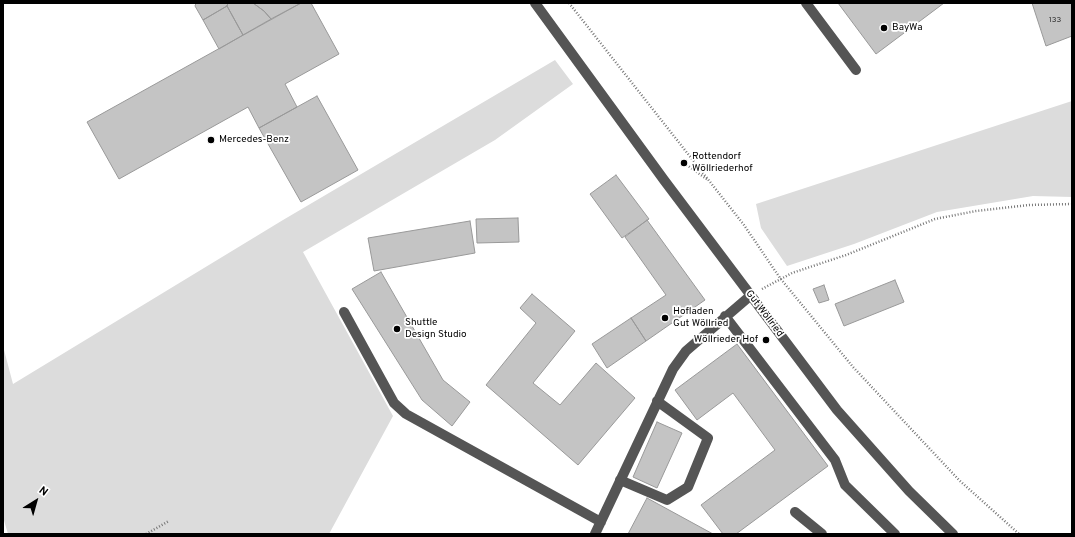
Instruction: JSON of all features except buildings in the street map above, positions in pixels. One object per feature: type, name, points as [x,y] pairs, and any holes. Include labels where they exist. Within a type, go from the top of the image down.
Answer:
[{"type":"street","name":"Gut Wöllried","points":[[535,3],[590,80],[750,296],[838,410],[909,491],[953,534]]},
{"type":"street","points":[[806,3],[856,70]]},
{"type":"street","points":[[595,534],[674,368],[686,351],[750,296]]},
{"type":"street","points":[[344,312],[394,404],[406,414],[601,522]]},
{"type":"street","points":[[725,316],[835,460],[845,485],[895,534]]},
{"type":"street","points":[[620,480],[667,500],[688,487],[708,438],[657,401]]},
{"type":"street","points":[[795,512],[822,534]]},
{"type":"path","points":[[569,3],[744,225],[780,278],[853,367],[959,480],[1020,534]]},
{"type":"path","points":[[684,163],[711,182]]},
{"type":"path","points":[[750,296],[780,278],[846,255],[935,219],[983,210],[1029,205],[1072,204]]},
{"type":"path","points":[[146,534],[169,521]]},
{"type":"shaded area","points":[[555,60],[573,84],[495,140],[303,252],[393,416],[329,534],[8,534],[3,517],[3,346],[13,384],[283,220]]},
{"type":"shaded area","points":[[1072,101],[1072,197],[1033,196],[937,212],[854,244],[787,266],[761,228],[756,204]]},
{"type":"place","name":"BayWa","points":[[884,28]]},
{"type":"place","name":"Mercedes-Benz","points":[[211,140]]},
{"type":"place","name":"Rottendorf Wöllriederhof","points":[[684,163]]},
{"type":"place","name":"Hofladen Gut Wöllried","points":[[665,318]]},
{"type":"place","name":"Shuttle Design Studio","points":[[397,329]]},
{"type":"place","name":"Wöllrieder Hof","points":[[766,340]]}]
